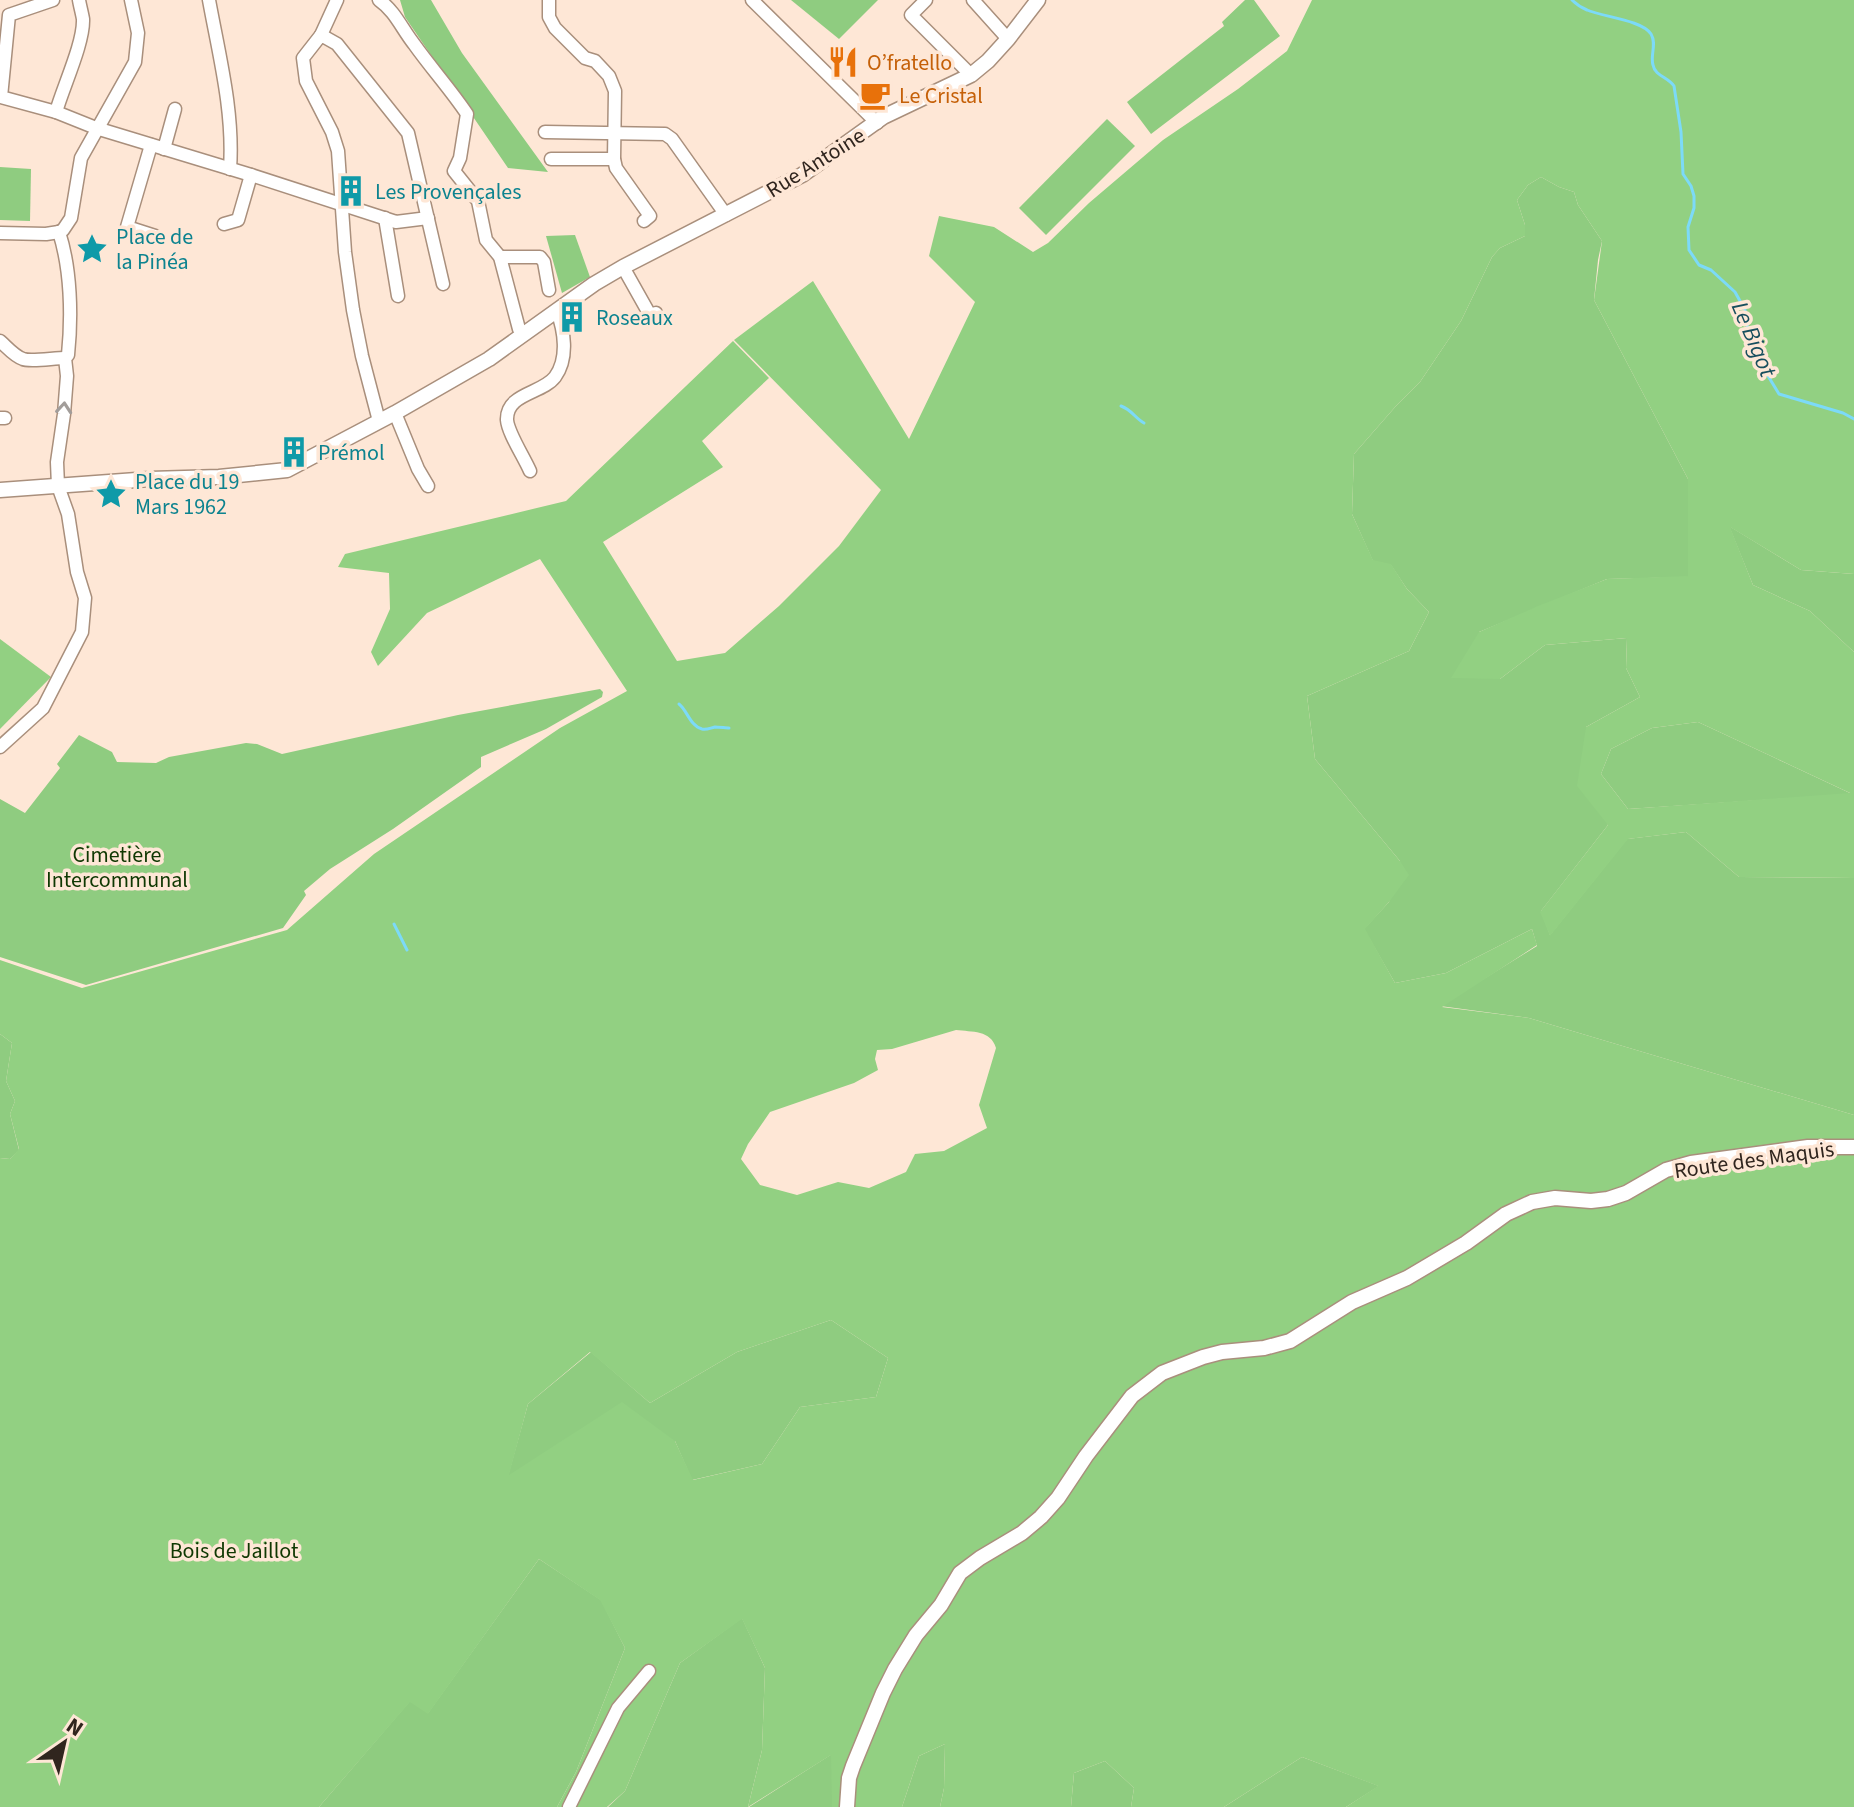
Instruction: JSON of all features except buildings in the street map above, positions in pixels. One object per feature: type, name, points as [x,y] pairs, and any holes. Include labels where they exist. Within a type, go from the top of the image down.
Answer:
[{"type":"street","points":[[53,0],[9,15],[0,98],[56,112],[96,128],[396,222],[428,218]]},
{"type":"street","points":[[56,112],[75,58],[83,21],[79,0]]},
{"type":"street","points":[[0,233],[59,232],[71,218],[81,158],[135,62],[138,33],[131,0]]},
{"type":"street","points":[[209,0],[230,116],[230,169]]},
{"type":"street","points":[[337,0],[321,35],[303,58],[306,81],[332,132],[338,151],[345,252],[353,310],[379,421]]},
{"type":"street","points":[[379,0],[387,5],[467,114],[460,158],[454,171],[478,201],[486,240],[500,257],[523,335]]},
{"type":"street","points":[[549,0],[549,17],[555,28],[585,58],[595,61],[609,76],[615,91],[616,168],[650,216],[644,221]]},
{"type":"street","points":[[752,0],[877,123]]},
{"type":"street","points":[[926,0],[911,15],[971,75]]},
{"type":"street","points":[[973,0],[1008,39]]},
{"type":"street","name":"Rue Antoine","points":[[0,490],[287,470],[489,359],[623,267],[802,175],[883,117],[971,75],[1008,39],[1038,0]]},
{"type":"street","points":[[321,35],[337,44],[408,133],[443,284]]},
{"type":"street","points":[[155,236],[127,227],[175,109]]},
{"type":"street","points":[[545,132],[665,134],[672,139],[726,215]]},
{"type":"street","points":[[551,159],[614,159]]},
{"type":"street","points":[[224,224],[238,220],[251,175]]},
{"type":"street","points":[[385,218],[398,296]]},
{"type":"street","points":[[0,747],[43,708],[82,632],[85,598],[77,572],[68,514],[58,486],[57,462],[67,376],[65,358],[70,333],[67,257],[59,232]]},
{"type":"street","points":[[500,257],[540,257],[544,262],[549,290]]},
{"type":"street","points":[[623,267],[650,315],[656,313]]},
{"type":"street","points":[[530,471],[510,433],[507,417],[513,403],[554,379],[564,346],[557,311]]},
{"type":"street","points":[[0,341],[19,358],[28,361],[65,358]]},
{"type":"street","points":[[395,413],[428,486]]},
{"type":"street","name":"Route des Maquis","points":[[847,1807],[853,1766],[888,1681],[960,1573],[1022,1533],[1050,1508],[1124,1406],[1141,1388],[1162,1373],[1222,1352],[1264,1348],[1290,1341],[1352,1302],[1407,1278],[1523,1205],[1548,1198],[1591,1201],[1613,1198],[1666,1170],[1683,1165],[1808,1147],[1854,1147]]},
{"type":"street","points":[[569,1807],[618,1708],[649,1671]]},
{"type":"green space","points":[[400,0],[431,0],[462,53],[548,172],[508,168],[405,17]]},
{"type":"green space","points":[[791,0],[878,0],[839,39]]},
{"type":"green space","points":[[1245,0],[1254,0],[1280,36],[1151,134],[1127,102],[1224,26],[1222,22]]},
{"type":"green space","name":"Bois de Jaillot","points":[[1312,0],[1854,0],[1854,574],[1801,570],[1730,527],[1753,585],[1810,611],[1854,652],[1854,878],[1739,877],[1686,832],[1628,839],[1550,936],[1540,912],[1608,825],[1577,786],[1586,727],[1640,697],[1626,668],[1627,638],[1545,645],[1500,679],[1451,678],[1479,632],[1538,606],[1607,579],[1688,576],[1688,479],[1594,300],[1602,241],[1578,205],[1574,192],[1541,177],[1528,185],[1517,200],[1525,236],[1500,248],[1492,257],[1461,321],[1420,382],[1354,454],[1352,514],[1373,560],[1391,564],[1407,589],[1429,612],[1409,651],[1307,696],[1315,759],[1409,875],[1365,929],[1395,983],[1446,973],[1532,929],[1537,945],[1442,1007],[1529,1018],[1854,1115],[1854,1807],[1346,1807],[1378,1786],[1302,1757],[1224,1807],[1131,1807],[1134,1788],[1105,1761],[1074,1773],[1071,1807],[940,1807],[944,1788],[945,1744],[919,1756],[902,1807],[832,1807],[831,1755],[748,1807],[762,1750],[765,1668],[742,1619],[680,1663],[625,1791],[607,1807],[557,1807],[576,1772],[625,1648],[600,1600],[539,1559],[428,1714],[410,1702],[319,1807],[0,1807],[0,1158],[10,1159],[19,1149],[10,1114],[15,1101],[6,1081],[12,1043],[0,1034],[0,960],[82,988],[287,930],[374,854],[560,728],[627,691],[540,559],[427,613],[378,666],[371,652],[390,609],[389,573],[338,567],[345,554],[566,501],[733,341],[769,378],[702,441],[723,467],[603,542],[677,661],[725,653],[779,606],[839,546],[881,490],[734,340],[813,281],[909,439],[975,302],[929,256],[939,216],[994,227],[1033,252],[1048,243],[1089,203],[1163,140],[1287,51]],"holes":[[[1698,722],[1850,793],[1628,809],[1601,774],[1611,749],[1652,728]],[[956,1030],[980,1033],[990,1038],[996,1048],[979,1105],[987,1128],[944,1151],[915,1154],[906,1172],[869,1188],[838,1182],[797,1195],[760,1185],[741,1159],[770,1112],[854,1083],[878,1070],[875,1059],[877,1050],[892,1049]],[[831,1320],[888,1358],[876,1397],[800,1407],[762,1464],[693,1480],[675,1441],[622,1402],[509,1475],[528,1404],[590,1352],[650,1403],[737,1352]]]},
{"type":"green space","points":[[1107,119],[1135,146],[1046,235],[1019,208]]},
{"type":"green space","points":[[0,167],[31,169],[30,221],[0,220]]},
{"type":"green space","points":[[1541,177],[1574,192],[1578,205],[1602,241],[1594,300],[1688,479],[1688,577],[1607,579],[1479,632],[1500,679],[1545,645],[1627,638],[1626,668],[1640,697],[1586,727],[1608,825],[1541,911],[1550,935],[1627,839],[1686,832],[1739,877],[1854,878],[1854,1115],[1529,1018],[1440,1006],[1537,946],[1532,929],[1446,973],[1395,983],[1364,929],[1389,902],[1400,861],[1315,759],[1307,696],[1409,651],[1429,612],[1407,589],[1391,565],[1373,561],[1352,514],[1354,454],[1420,382],[1461,321],[1492,257],[1500,248],[1525,236],[1517,200],[1528,185]]},
{"type":"green space","points":[[575,235],[590,277],[562,293],[546,236]]},
{"type":"green space","points":[[1729,526],[1801,570],[1854,574],[1854,652],[1810,611],[1753,585]]},
{"type":"green space","points":[[0,639],[51,677],[0,729]]},
{"type":"green space","name":"Cimetière Intercommunal","points":[[600,689],[602,697],[546,729],[481,757],[481,767],[330,869],[304,891],[306,895],[283,928],[86,985],[0,957],[0,799],[25,813],[60,768],[57,764],[79,735],[112,752],[117,762],[156,763],[169,757],[246,743],[282,754],[458,715]]},
{"type":"green space","points":[[1698,722],[1852,794],[1628,809],[1601,774],[1611,749],[1652,728]]},
{"type":"green space","points":[[0,1034],[12,1043],[6,1081],[15,1101],[10,1114],[19,1150],[10,1159],[0,1158]]},
{"type":"green space","points":[[831,1320],[888,1358],[876,1397],[800,1407],[762,1464],[692,1480],[675,1441],[508,1476],[528,1404],[591,1352],[650,1403],[737,1352]]},
{"type":"green space","points":[[539,1559],[601,1600],[625,1648],[576,1772],[557,1807],[319,1807],[410,1701],[428,1713]]},
{"type":"green space","points":[[742,1618],[765,1668],[762,1750],[748,1807],[608,1807],[625,1791],[680,1663]]},
{"type":"green space","points":[[945,1744],[944,1788],[940,1807],[902,1807],[919,1756]]},
{"type":"green space","points":[[832,1754],[832,1807],[749,1807]]},
{"type":"green space","points":[[1302,1757],[1379,1786],[1346,1807],[1224,1807]]},
{"type":"green space","points":[[1105,1761],[1134,1788],[1131,1807],[1071,1807],[1074,1773]]},
{"type":"waterway","name":"Le Bigot","points":[[1572,0],[1587,10],[1639,25],[1651,34],[1654,69],[1674,86],[1683,174],[1694,196],[1688,227],[1689,250],[1699,265],[1711,270],[1735,292],[1745,310],[1748,331],[1757,344],[1762,366],[1779,394],[1854,419]]},
{"type":"waterway","points":[[1121,406],[1144,423]]},
{"type":"waterway","points":[[679,704],[698,727],[729,728]]},
{"type":"waterway","points":[[394,924],[407,950]]},
{"type":"place","name":"O’fratello","points":[[843,62]]},
{"type":"place","name":"Le Cristal","points":[[875,95]]},
{"type":"place","name":"Les Provençales","points":[[351,191]]},
{"type":"place","name":"Place de la Pinéa","points":[[92,249]]},
{"type":"place","name":"Roseaux","points":[[572,317]]},
{"type":"place","name":"Prémol","points":[[294,452]]},
{"type":"place","name":"Place du 19 Mars 1962","points":[[111,494]]}]
